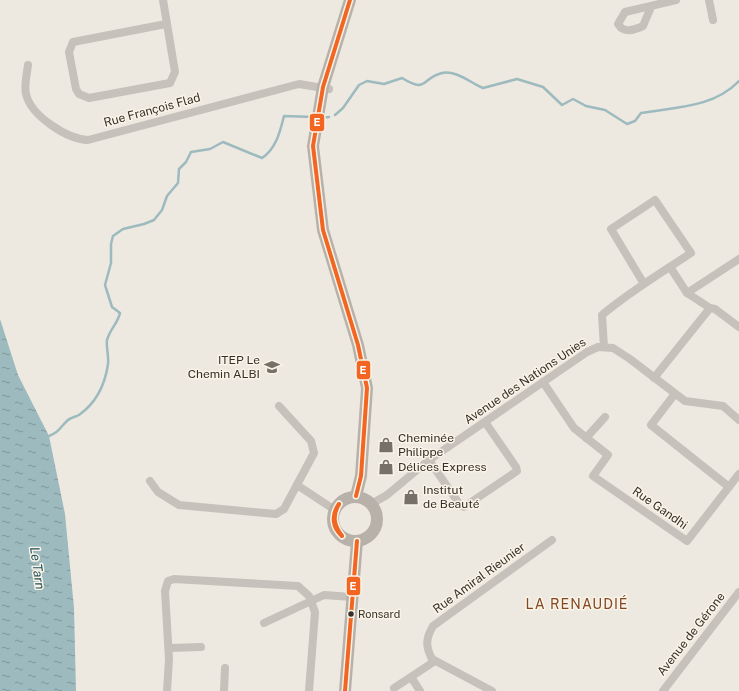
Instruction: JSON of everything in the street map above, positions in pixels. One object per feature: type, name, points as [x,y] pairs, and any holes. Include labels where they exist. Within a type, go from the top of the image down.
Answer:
[{"type":"main road","points":[[350,0],[326,88],[321,117],[313,146],[323,230],[358,345],[367,388],[361,476],[356,496]]},
{"type":"main road","points":[[326,88],[356,0]]},
{"type":"main road","points":[[356,496],[367,500],[371,504],[377,516],[377,523],[370,535],[357,541],[349,540],[337,531],[333,517],[335,510],[344,500],[356,496]]},
{"type":"main road","points":[[345,691],[357,541]]},
{"type":"street","points":[[163,0],[175,72],[170,83],[90,98],[79,94],[76,89],[69,52],[73,42],[76,40],[166,24]]},
{"type":"street","points":[[651,7],[676,0]]},
{"type":"street","points":[[709,0],[713,20]]},
{"type":"street","name":"Rue François Flad","points":[[28,66],[26,94],[32,106],[46,121],[67,136],[84,140],[299,84],[326,88]]},
{"type":"street","points":[[604,348],[602,315],[644,284],[691,253],[655,200],[610,229],[644,284]]},
{"type":"street","points":[[687,293],[739,258]]},
{"type":"street","points":[[670,267],[687,293],[710,308],[715,309],[739,327]]},
{"type":"street","points":[[654,378],[710,308]]},
{"type":"street","name":"Avenue des Nations Unies","points":[[371,504],[387,495],[429,460],[587,352],[598,347],[614,348],[630,358],[674,395],[684,401],[723,406],[739,420]]},
{"type":"street","name":"Rue Gandhi","points":[[543,382],[574,428],[608,455],[593,476],[687,541],[739,474]]},
{"type":"street","points":[[674,395],[651,425],[729,487]]},
{"type":"street","points":[[150,481],[158,492],[179,505],[276,514],[284,509],[314,453],[311,440],[279,406]]},
{"type":"street","points":[[586,438],[604,417]]},
{"type":"street","points":[[429,460],[460,505],[464,507],[517,471],[516,467],[485,422]]},
{"type":"street","points":[[297,485],[335,510]]},
{"type":"street","name":"Rue Amiral Rieunier","points":[[435,661],[432,659],[427,650],[427,637],[433,626],[552,540]]},
{"type":"street","points":[[167,691],[168,648],[165,591],[168,580],[174,579],[298,586],[308,596],[315,612],[308,691]]},
{"type":"street","name":"Avenue de Gérone","points":[[663,691],[739,592]]},
{"type":"street","points":[[264,623],[324,595],[352,597]]},
{"type":"street","points":[[168,648],[201,647]]},
{"type":"street","points":[[394,688],[435,661],[492,691]]},
{"type":"street","points":[[224,691],[225,668]]},
{"type":"street","points":[[411,677],[420,691]]},
{"type":"water","name":"Le Tarn","points":[[0,319],[18,375],[49,436],[65,514],[74,608],[76,691],[0,691]]},
{"type":"waterway","points":[[335,115],[343,108],[359,85],[367,81],[384,84],[402,78],[410,83],[421,85],[435,75],[442,73],[453,73],[483,88],[517,79],[543,87],[562,105],[573,99],[586,106],[605,110],[627,124],[635,121],[641,113],[693,105],[718,97],[739,81]]},
{"type":"waterway","points":[[47,437],[57,431],[69,419],[79,415],[85,410],[99,393],[105,379],[108,361],[107,340],[118,320],[120,313],[112,307],[105,285],[111,263],[111,244],[113,236],[123,229],[154,220],[162,210],[167,196],[178,183],[179,169],[186,162],[191,152],[210,149],[223,142],[262,158],[274,145],[284,116],[314,117]]},
{"type":"waterway","points":[[321,118],[329,117]]},
{"type":"transit line","name":"E","points":[[350,0],[323,87],[313,146],[323,230],[358,345],[367,388],[361,476],[356,496]]},
{"type":"transit line","name":"E","points":[[339,504],[335,513],[335,520],[337,528],[342,536]]},
{"type":"transit line","name":"E","points":[[339,504],[336,508],[334,521],[336,529],[342,536]]},
{"type":"transit line","name":"E","points":[[345,691],[357,541]]},
{"type":"place","name":"ITEP Le Chemin ALBI","points":[[272,367]]},
{"type":"place","name":"Cheminée Philippe","points":[[386,445]]},
{"type":"place","name":"Délices Express","points":[[386,467]]},
{"type":"place","name":"Institut de Beauté","points":[[411,497]]},
{"type":"place","name":"Ronsard","points":[[351,614]]},
{"type":"district","name":"LA RENAUDIÉ","points":[[577,604]]}]
